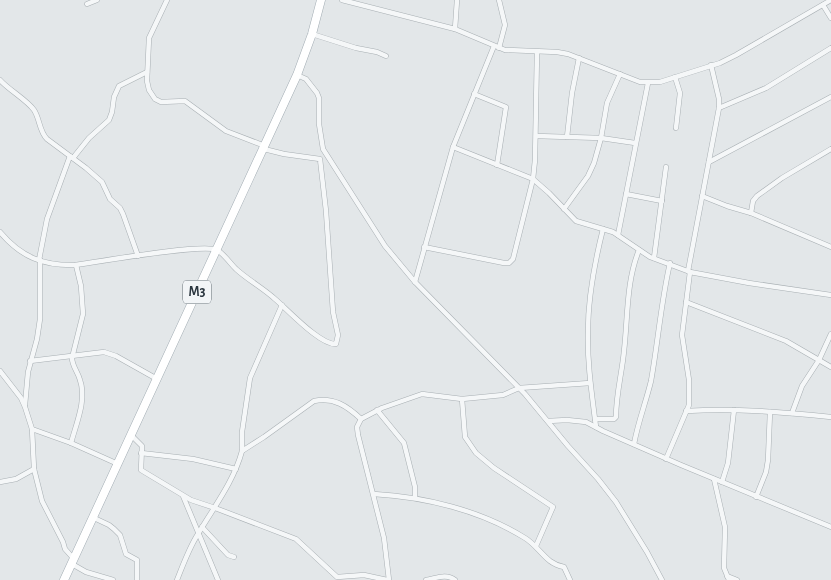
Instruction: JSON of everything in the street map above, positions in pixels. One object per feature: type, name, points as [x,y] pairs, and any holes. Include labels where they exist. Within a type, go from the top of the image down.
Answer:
[{"type":"main road","name":"M3","points":[[64,580],[297,75],[312,34],[321,0]]},
{"type":"street","points":[[87,4],[98,0]]},
{"type":"street","points":[[167,0],[150,34],[147,72],[149,90],[158,101],[185,101],[226,131],[264,148],[284,154],[320,159],[328,158]]},
{"type":"street","points":[[342,0],[455,29],[512,52],[557,52],[579,58],[640,82],[648,83],[711,66],[744,51],[831,0]]},
{"type":"street","points":[[455,29],[457,0]]},
{"type":"street","points":[[415,282],[453,147],[505,25],[499,0]]},
{"type":"street","points":[[823,5],[831,18]]},
{"type":"street","points":[[312,34],[356,48],[378,52],[386,56]]},
{"type":"street","points":[[719,108],[766,88],[831,48]]},
{"type":"street","points":[[424,247],[504,263],[512,261],[536,160],[537,52]]},
{"type":"street","points":[[567,137],[572,93],[579,58]]},
{"type":"street","points":[[666,459],[689,399],[689,380],[682,336],[689,271],[719,108],[711,66]]},
{"type":"street","points":[[25,407],[30,361],[37,339],[40,319],[40,260],[48,219],[71,157],[109,120],[114,97],[119,86],[147,72]]},
{"type":"street","points":[[564,209],[588,176],[594,163],[607,104],[620,74]]},
{"type":"street","points":[[297,75],[306,80],[319,98],[319,124],[323,149],[386,246],[415,282],[519,388],[616,502],[662,580]]},
{"type":"street","points":[[675,77],[680,93],[676,128]]},
{"type":"street","points":[[0,80],[9,90],[33,109],[43,134],[47,139],[102,182],[110,199],[120,208],[127,222],[138,256]]},
{"type":"street","points":[[618,235],[648,83]]},
{"type":"street","points":[[474,94],[506,107],[497,165]]},
{"type":"street","points":[[709,162],[831,97]]},
{"type":"street","points":[[536,136],[601,138],[635,143]]},
{"type":"street","points":[[453,147],[532,179],[549,193],[576,221],[618,235],[654,258],[689,271],[749,284],[831,295]]},
{"type":"street","points":[[751,213],[753,201],[757,196],[782,178],[831,149]]},
{"type":"street","points":[[0,232],[17,250],[54,264],[76,265],[201,248],[217,250],[237,270],[296,319],[327,342],[336,344],[338,335],[333,312],[326,211],[320,159]]},
{"type":"street","points":[[654,258],[666,167]]},
{"type":"street","points":[[626,194],[662,201]]},
{"type":"street","points":[[702,196],[751,213],[831,247]]},
{"type":"street","points":[[596,427],[590,383],[588,336],[596,262],[603,229]]},
{"type":"street","points":[[595,419],[614,419],[616,417],[616,398],[623,362],[628,296],[639,250]]},
{"type":"street","points":[[634,444],[650,383],[670,263]]},
{"type":"street","points":[[71,443],[82,394],[80,380],[72,362],[83,314],[81,286],[76,265]]},
{"type":"street","points":[[686,302],[778,337],[831,367]]},
{"type":"street","points":[[176,580],[202,527],[236,470],[242,451],[242,432],[250,378],[282,306]]},
{"type":"street","points":[[792,413],[802,386],[819,360],[831,334]]},
{"type":"street","points":[[30,361],[111,353],[157,379]]},
{"type":"street","points":[[0,371],[25,407],[32,429],[34,469],[42,501],[65,549],[73,562],[86,572],[113,580]]},
{"type":"street","points":[[131,435],[142,446],[141,470],[183,496],[299,541],[338,577],[364,575],[388,580],[384,538],[358,435],[357,427],[361,419],[377,410],[422,394],[462,399],[503,395],[519,388],[590,383]]},
{"type":"street","points":[[462,399],[465,437],[476,453],[494,468],[554,507],[536,546]]},
{"type":"street","points":[[242,451],[264,438],[314,401],[334,400],[353,411],[361,419]]},
{"type":"street","points":[[377,410],[404,443],[415,487],[415,498]]},
{"type":"street","points":[[686,411],[734,410],[792,413],[831,418]]},
{"type":"street","points":[[722,482],[728,463],[734,410]]},
{"type":"street","points":[[756,497],[766,472],[768,460],[770,412]]},
{"type":"street","points":[[548,421],[582,421],[666,459],[831,527]]},
{"type":"street","points":[[32,429],[71,443],[118,464]]},
{"type":"street","points":[[142,453],[193,459],[236,470]]},
{"type":"street","points":[[0,482],[16,479],[34,469]]},
{"type":"street","points":[[714,479],[725,527],[724,568],[728,578],[737,580]]},
{"type":"street","points":[[374,494],[415,498],[474,514],[524,537],[536,546],[552,563],[564,567],[570,580]]},
{"type":"street","points":[[183,496],[218,580]]},
{"type":"street","points":[[92,517],[109,524],[120,536],[126,554],[137,560],[137,580]]},
{"type":"street","points":[[202,527],[228,555],[234,557]]},
{"type":"street","points":[[426,580],[443,576],[452,577],[455,580]]}]
